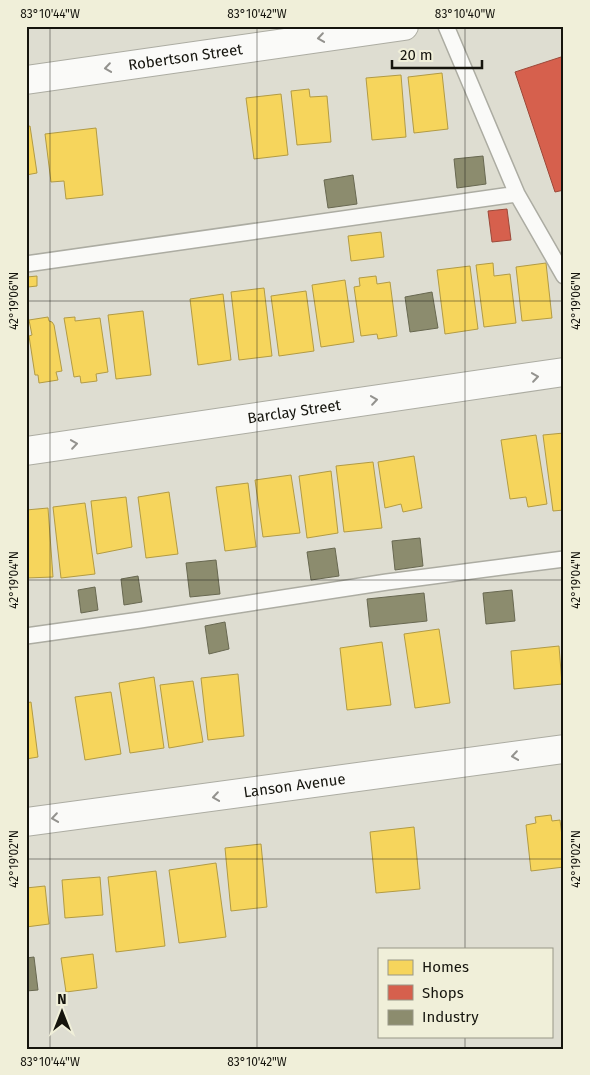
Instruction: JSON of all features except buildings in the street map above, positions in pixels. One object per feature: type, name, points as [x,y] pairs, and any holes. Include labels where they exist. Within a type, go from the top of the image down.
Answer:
[{"type":"street","name":"Robertson Street","points":[[26,80],[404,26]]},
{"type":"street","name":"Barclay Street","points":[[26,452],[564,372]]},
{"type":"street","name":"Lanson Avenue","points":[[26,822],[564,749]]},
{"type":"lane","points":[[446,26],[517,194],[564,276]]},
{"type":"lane","points":[[26,264],[517,194]]},
{"type":"lane","points":[[26,636],[386,582],[564,559]]}]
